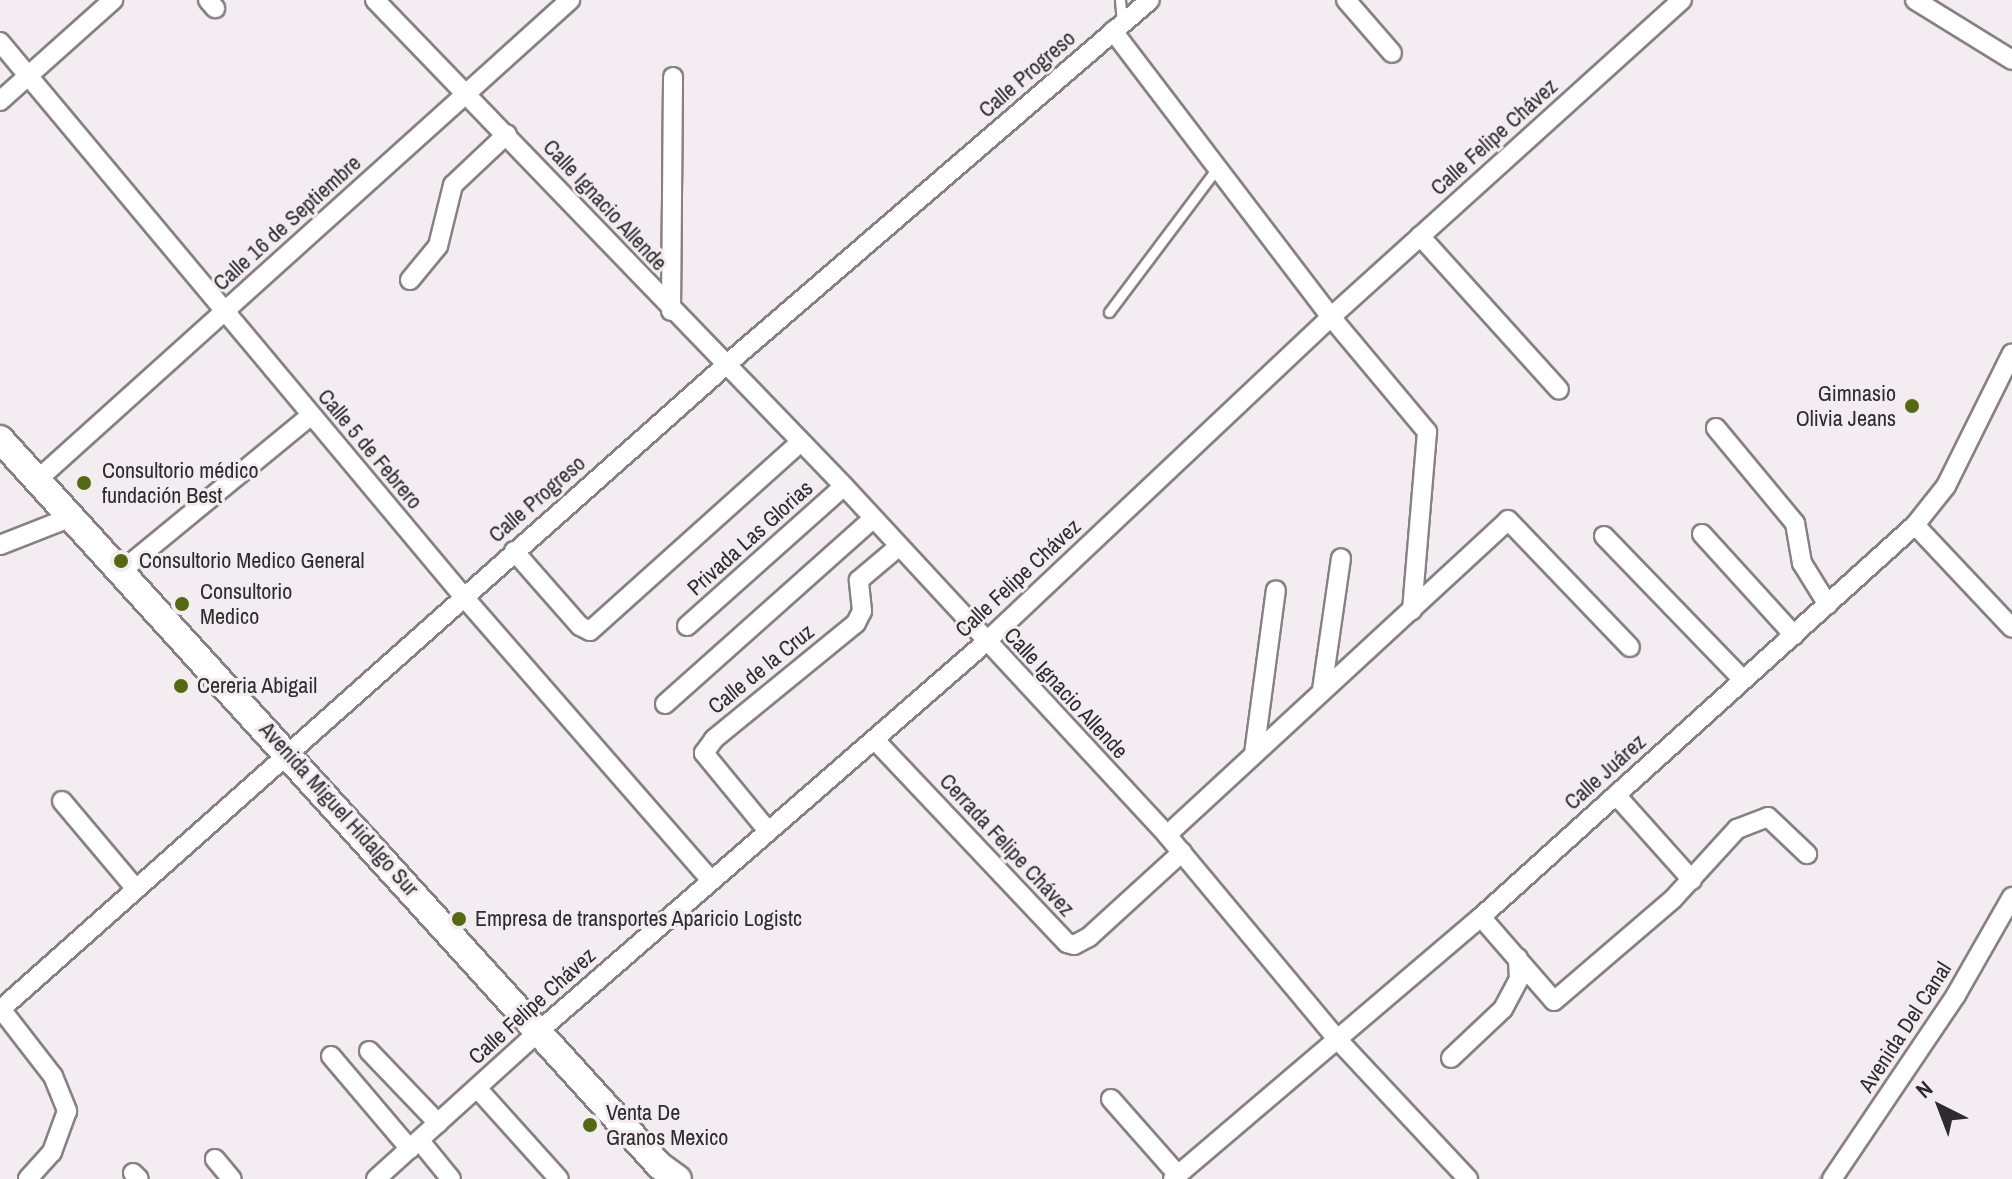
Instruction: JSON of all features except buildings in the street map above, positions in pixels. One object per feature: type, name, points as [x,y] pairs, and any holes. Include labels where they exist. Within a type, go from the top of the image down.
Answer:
[{"type":"main road","name":"Avenida Miguel Hidalgo Sur","points":[[0,439],[119,573],[290,753],[660,1166],[678,1179]]},
{"type":"street","points":[[0,101],[113,0]]},
{"type":"street","name":"Calle Ignacio Allende","points":[[375,0],[507,134],[671,311],[844,486],[1167,835],[1337,1039],[1468,1179]]},
{"type":"street","name":"Calle 16 de Septiembre","points":[[36,481],[570,0]]},
{"type":"street","name":"Calle Progreso","points":[[1,1010],[514,551],[1150,0]]},
{"type":"street","points":[[1346,0],[1392,53]]},
{"type":"street","name":"Calle Felipe Chávez","points":[[388,1175],[438,1123],[539,1031],[986,642],[1331,317],[1682,0]]},
{"type":"street","points":[[1915,0],[2012,60]]},
{"type":"street","points":[[1118,27],[1217,168],[1331,317],[1427,432],[1412,610]]},
{"type":"street","name":"Calle 5 de Febrero","points":[[0,42],[227,310],[310,416],[711,880]]},
{"type":"street","points":[[671,311],[673,77]]},
{"type":"street","points":[[410,280],[438,246],[453,185],[507,134]]},
{"type":"street","points":[[1420,236],[1559,390]]},
{"type":"street","name":"Calle Juárez","points":[[1175,1177],[1481,917],[1915,525],[1946,486],[2012,353]]},
{"type":"street","points":[[119,573],[310,416]]},
{"type":"street","points":[[1716,428],[1795,523],[1802,563],[1828,605]]},
{"type":"street","points":[[514,551],[580,626],[590,631],[801,442]]},
{"type":"street","name":"Privada Las Glorias","points":[[687,626],[844,486]]},
{"type":"street","points":[[0,545],[69,518]]},
{"type":"street","points":[[665,704],[873,519]]},
{"type":"street","points":[[1167,835],[1508,520],[1630,647]]},
{"type":"street","points":[[1915,525],[2012,628]]},
{"type":"street","points":[[1702,534],[1794,635]]},
{"type":"street","points":[[1604,536],[1743,680]]},
{"type":"street","name":"Calle de la Cruz","points":[[768,831],[704,753],[714,739],[856,623],[862,611],[859,580],[898,547]]},
{"type":"street","points":[[1322,690],[1341,558]]},
{"type":"street","points":[[1254,754],[1276,590]]},
{"type":"street","name":"Cerrada Felipe Chávez","points":[[875,740],[1067,943],[1074,945],[1089,937],[1182,852]]},
{"type":"street","points":[[1616,795],[1692,880]]},
{"type":"street","points":[[62,801],[136,889]]},
{"type":"street","points":[[1481,917],[1549,996],[1560,1000],[1692,880],[1719,846],[1755,818],[1768,817],[1807,854]]},
{"type":"street","name":"Avenida Del Canal","points":[[1832,1179],[1956,995],[2012,897]]},
{"type":"street","points":[[1451,1058],[1503,1009],[1519,979],[1518,958]]},
{"type":"street","points":[[1,1010],[53,1076],[67,1111],[52,1152],[28,1179]]},
{"type":"street","points":[[369,1051],[438,1123]]},
{"type":"street","points":[[331,1056],[451,1179]]},
{"type":"street","points":[[477,1088],[559,1179]]},
{"type":"street","points":[[1111,1099],[1175,1177]]},
{"type":"street","points":[[215,1159],[232,1179]]},
{"type":"lane","points":[[1118,27],[1120,0]]},
{"type":"lane","points":[[1109,312],[1126,284],[1161,246],[1200,183],[1217,168]]},
{"type":"waterway","points":[[1820,1179],[1834,1160]]},
{"type":"place","name":"Gimnasio Olivia Jeans","points":[[1912,406]]},
{"type":"place","name":"Consultorio médico fundación Best","points":[[84,483]]},
{"type":"place","name":"Consultorio Medico General","points":[[121,561]]},
{"type":"place","name":"Consultorio Medico","points":[[182,604]]},
{"type":"place","name":"Cereria Abigail","points":[[181,686]]},
{"type":"place","name":"Empresa de transportes Aparicio Logistc","points":[[459,919]]},
{"type":"place","name":"Venta De Granos Mexico","points":[[590,1125]]}]
